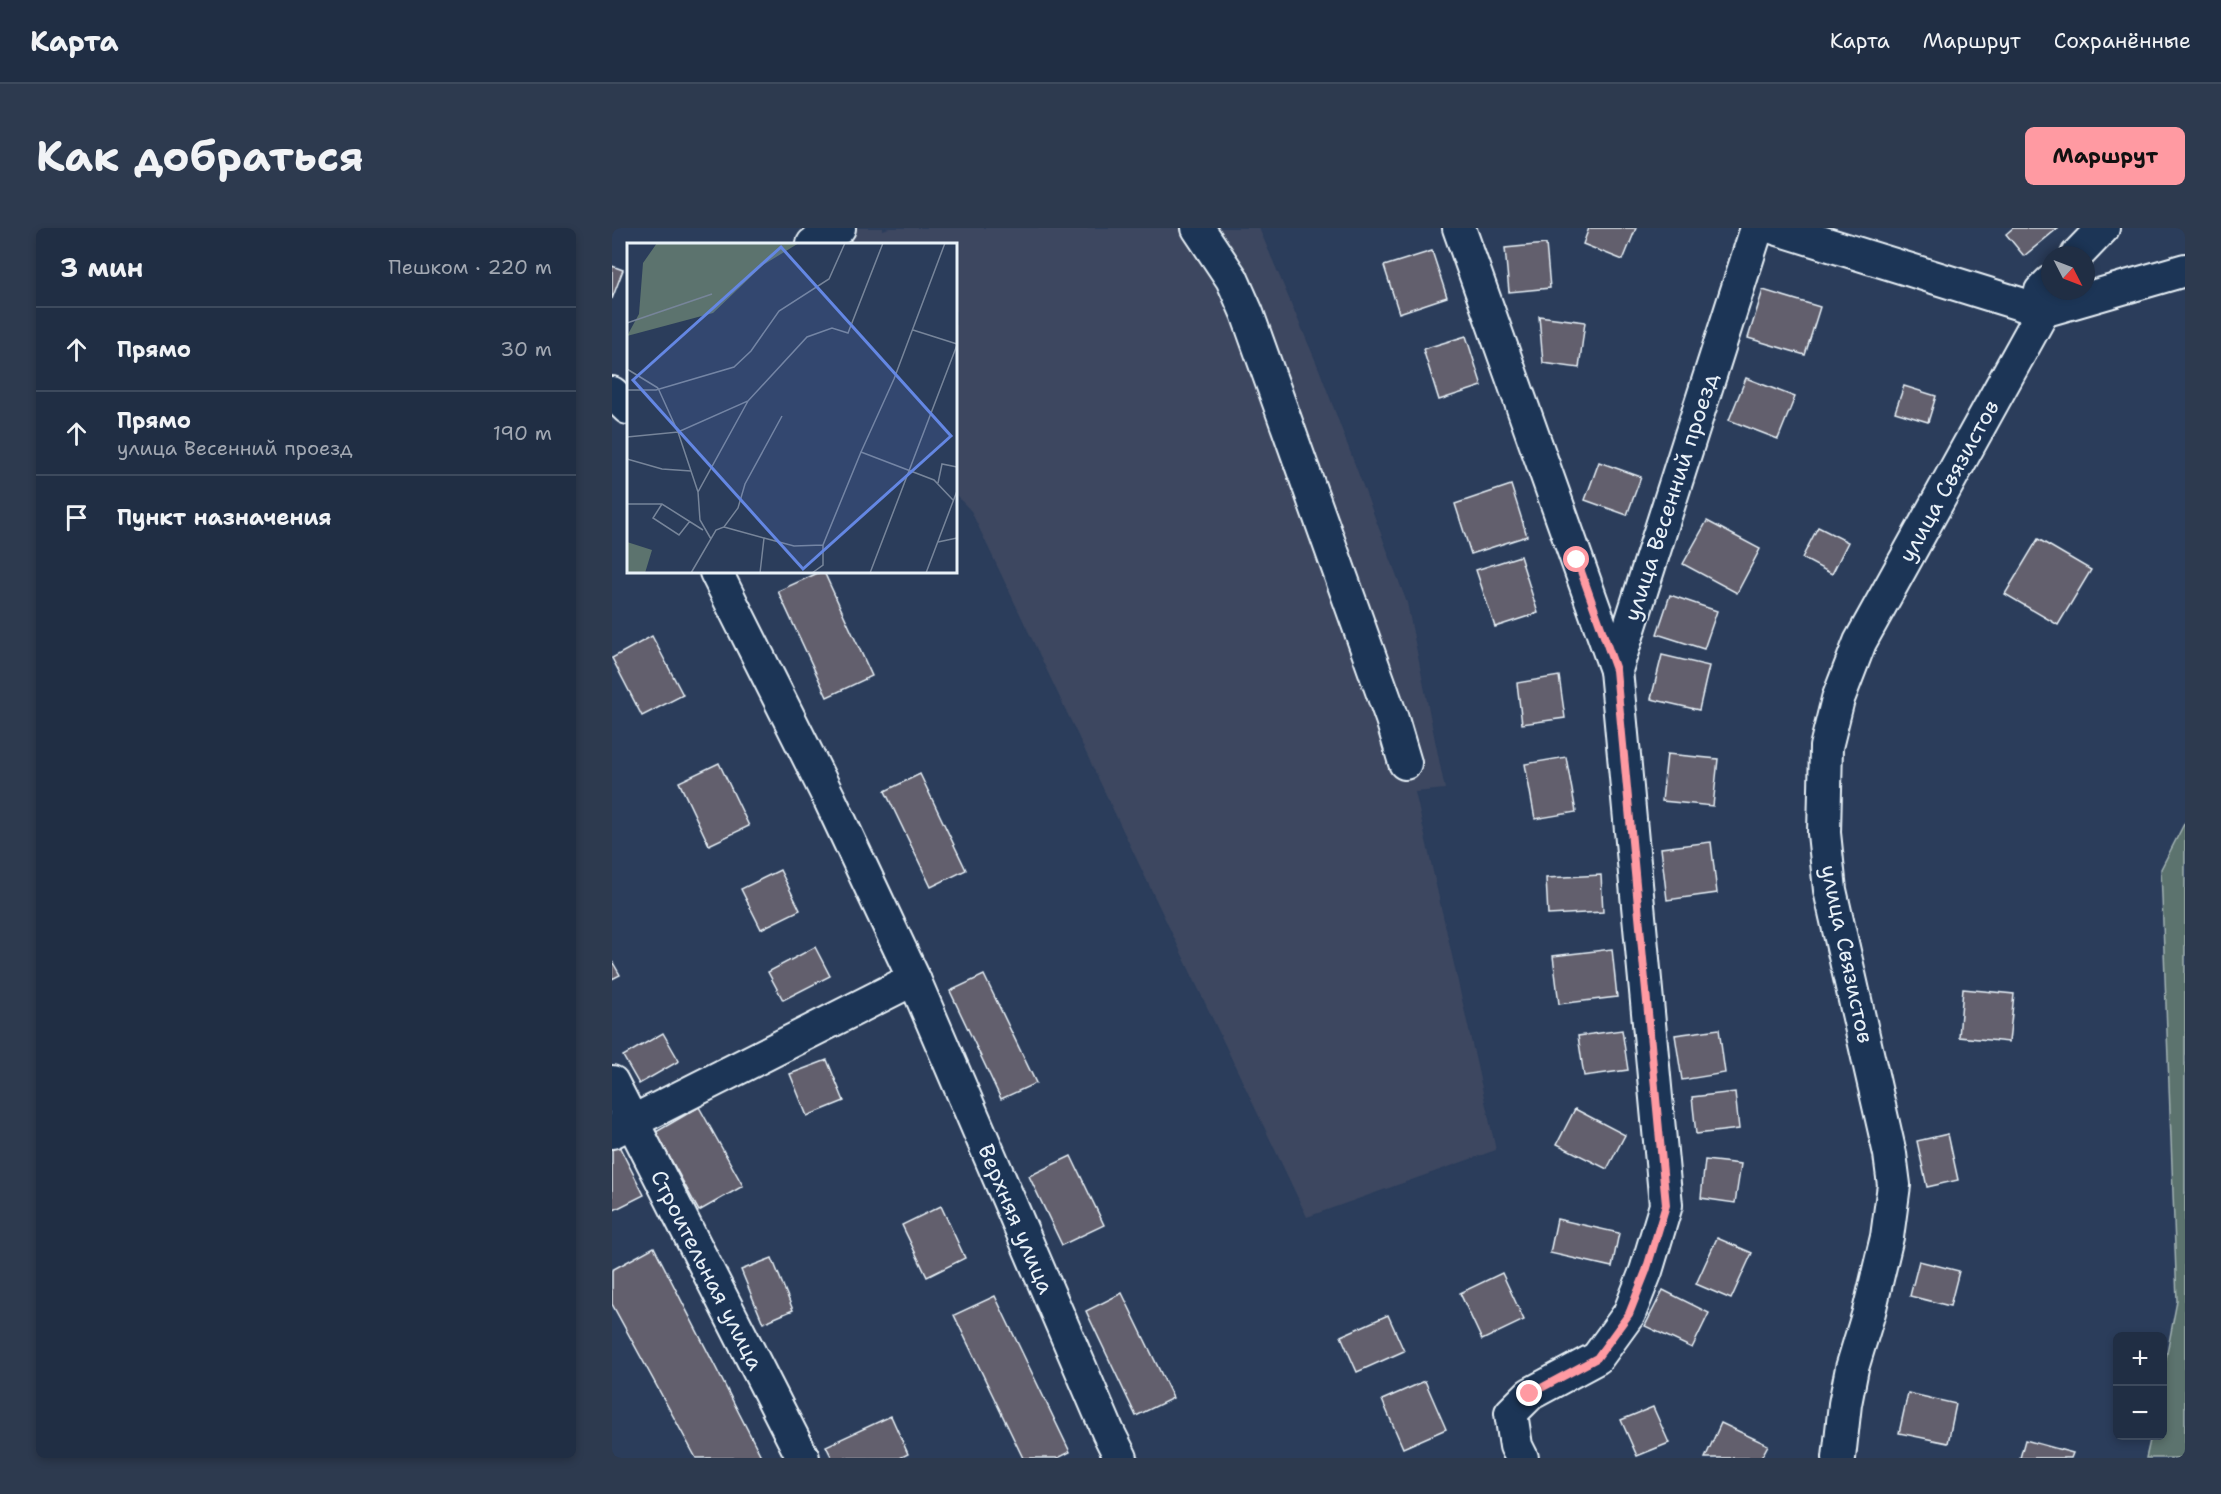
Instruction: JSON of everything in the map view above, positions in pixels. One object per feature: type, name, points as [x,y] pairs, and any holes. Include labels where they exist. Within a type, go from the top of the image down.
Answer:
[{"type":"street","points":[[815,243],[839,228]]},
{"type":"street","points":[[1198,228],[1232,279],[1247,313],[1392,718],[1405,763]]},
{"type":"street","points":[[1459,228],[1616,670]]},
{"type":"street","name":"улица Весенний проезд","points":[[1522,1458],[1516,1446],[1511,1413],[1530,1394],[1597,1358],[1629,1314],[1646,1271],[1666,1205],[1616,670],[1757,228]]},
{"type":"street","points":[[1775,228],[2041,295]]},
{"type":"street","points":[[2086,246],[2103,228]]},
{"type":"street","points":[[2095,288],[2185,270]]},
{"type":"street","name":"улица Связистов","points":[[1839,1458],[1852,1368],[1869,1312],[1887,1237],[1894,1185],[1890,1154],[1830,890],[1824,833],[1826,747],[1838,699],[1860,642],[2045,300]]},
{"type":"street","points":[[612,393],[627,407]]},
{"type":"street","name":"Верхняя улица","points":[[716,573],[830,800],[914,979],[1121,1458]]},
{"type":"street","points":[[622,1127],[914,979]]},
{"type":"street","name":"Строительная улица","points":[[612,1082],[622,1127],[802,1458]]},
{"type":"shaded area","points":[[828,228],[883,228],[883,230],[889,228],[1259,228],[1319,369],[1407,603],[1445,789],[1415,792],[1496,1150],[1307,1217],[971,511],[957,496],[957,243],[804,243]]},
{"type":"green space","points":[[2185,822],[2185,1458],[2146,1458],[2150,1440],[2167,1440],[2167,1353],[2177,1301],[2161,869]]},
{"type":"building","points":[[1589,228],[1636,228],[1623,260],[1583,244]]},
{"type":"building","points":[[2013,228],[2058,228],[2024,256],[2006,234]]},
{"type":"building","points":[[1546,244],[1550,288],[1509,292],[1505,248]]},
{"type":"building","points":[[1432,251],[1447,297],[1399,313],[1384,266]]},
{"type":"building","points":[[612,266],[623,270],[612,299]]},
{"type":"building","points":[[1763,290],[1820,307],[1805,355],[1748,338]]},
{"type":"building","points":[[1539,316],[1585,322],[1579,368],[1543,363]]},
{"type":"building","points":[[1466,336],[1482,386],[1439,400],[1423,349]]},
{"type":"building","points":[[1746,378],[1795,397],[1778,439],[1729,420]]},
{"type":"building","points":[[1904,386],[1936,396],[1928,422],[1895,412]]},
{"type":"building","points":[[1599,462],[1641,477],[1627,515],[1585,500]]},
{"type":"building","points":[[1511,485],[1527,536],[1471,554],[1455,504]]},
{"type":"building","points":[[1707,521],[1760,549],[1737,593],[1683,564]]},
{"type":"building","points":[[1818,527],[1848,542],[1832,574],[1802,558]]},
{"type":"building","points":[[2038,539],[2091,570],[2058,625],[2005,594]]},
{"type":"building","points":[[1520,556],[1538,613],[1495,627],[1476,570]]},
{"type":"building","points":[[818,573],[824,573],[872,676],[827,697],[778,591]]},
{"type":"building","points":[[1670,595],[1717,611],[1704,649],[1657,634]]},
{"type":"building","points":[[652,636],[683,695],[642,716],[612,658]]},
{"type":"building","points":[[1662,655],[1709,666],[1699,710],[1651,699]]},
{"type":"building","points":[[1559,676],[1565,718],[1522,724],[1517,683]]},
{"type":"building","points":[[1667,754],[1718,759],[1713,806],[1662,801]]},
{"type":"building","points":[[1566,757],[1576,812],[1535,819],[1525,764]]},
{"type":"building","points":[[719,763],[749,826],[709,845],[679,782]]},
{"type":"building","points":[[920,774],[966,870],[931,887],[885,791]]},
{"type":"building","points":[[1711,842],[1717,893],[1667,900],[1661,848]]},
{"type":"building","points":[[780,870],[800,910],[761,929],[741,889]]},
{"type":"building","points":[[1601,875],[1603,912],[1548,915],[1546,878]]},
{"type":"building","points":[[815,947],[830,976],[783,1000],[768,972]]},
{"type":"building","points":[[1612,949],[1617,997],[1559,1004],[1553,956]]},
{"type":"building","points":[[612,961],[620,975],[612,979]]},
{"type":"building","points":[[984,975],[1036,1083],[1001,1099],[950,991]]},
{"type":"building","points":[[1963,989],[2014,994],[2009,1042],[1959,1037]]},
{"type":"building","points":[[1719,1029],[1725,1073],[1682,1080],[1675,1035]]},
{"type":"building","points":[[1622,1030],[1628,1070],[1584,1076],[1578,1036]]},
{"type":"building","points":[[663,1033],[679,1061],[639,1084],[623,1056]]},
{"type":"building","points":[[827,1060],[844,1101],[807,1116],[790,1074]]},
{"type":"building","points":[[1735,1092],[1739,1129],[1696,1134],[1692,1097]]},
{"type":"building","points":[[699,1107],[743,1186],[699,1211],[656,1132]]},
{"type":"building","points":[[1575,1109],[1625,1135],[1607,1169],[1557,1144]]},
{"type":"building","points":[[1948,1134],[1958,1180],[1927,1187],[1917,1141]]},
{"type":"building","points":[[618,1144],[644,1195],[612,1211],[612,1147]]},
{"type":"building","points":[[1071,1156],[1104,1225],[1062,1245],[1029,1176]]},
{"type":"building","points":[[1705,1160],[1741,1164],[1735,1203],[1701,1198]]},
{"type":"building","points":[[941,1206],[965,1258],[927,1277],[902,1225]]},
{"type":"building","points":[[1557,1219],[1619,1233],[1612,1267],[1550,1253]]},
{"type":"building","points":[[1717,1238],[1752,1253],[1731,1299],[1696,1284]]},
{"type":"building","points":[[654,1247],[762,1458],[696,1458],[612,1304],[612,1270]]},
{"type":"building","points":[[772,1258],[793,1310],[763,1323],[741,1270]]},
{"type":"building","points":[[1919,1261],[1959,1271],[1950,1306],[1910,1296]]},
{"type":"building","points":[[1502,1273],[1524,1320],[1482,1340],[1460,1293]]},
{"type":"building","points":[[1663,1290],[1709,1313],[1692,1348],[1645,1326]]},
{"type":"building","points":[[1122,1293],[1173,1398],[1136,1416],[1086,1311]]},
{"type":"building","points":[[995,1296],[1070,1452],[1058,1458],[1023,1458],[954,1315]]},
{"type":"building","points":[[1388,1315],[1404,1351],[1357,1372],[1341,1336]]},
{"type":"building","points":[[1425,1381],[1446,1429],[1403,1448],[1382,1400]]},
{"type":"building","points":[[1908,1393],[1956,1404],[1948,1443],[1899,1433]]},
{"type":"building","points":[[1653,1407],[1669,1443],[1637,1456],[1621,1420]]},
{"type":"building","points":[[891,1416],[908,1454],[900,1458],[832,1458],[826,1446]]},
{"type":"building","points":[[1721,1423],[1768,1445],[1761,1458],[1705,1458]]},
{"type":"building","points":[[2025,1440],[2073,1453],[2071,1458],[2020,1458]]},
{"type":"route","points":[[1530,1394],[1597,1358],[1629,1314],[1646,1271],[1666,1205],[1616,670],[1577,560]]}]
